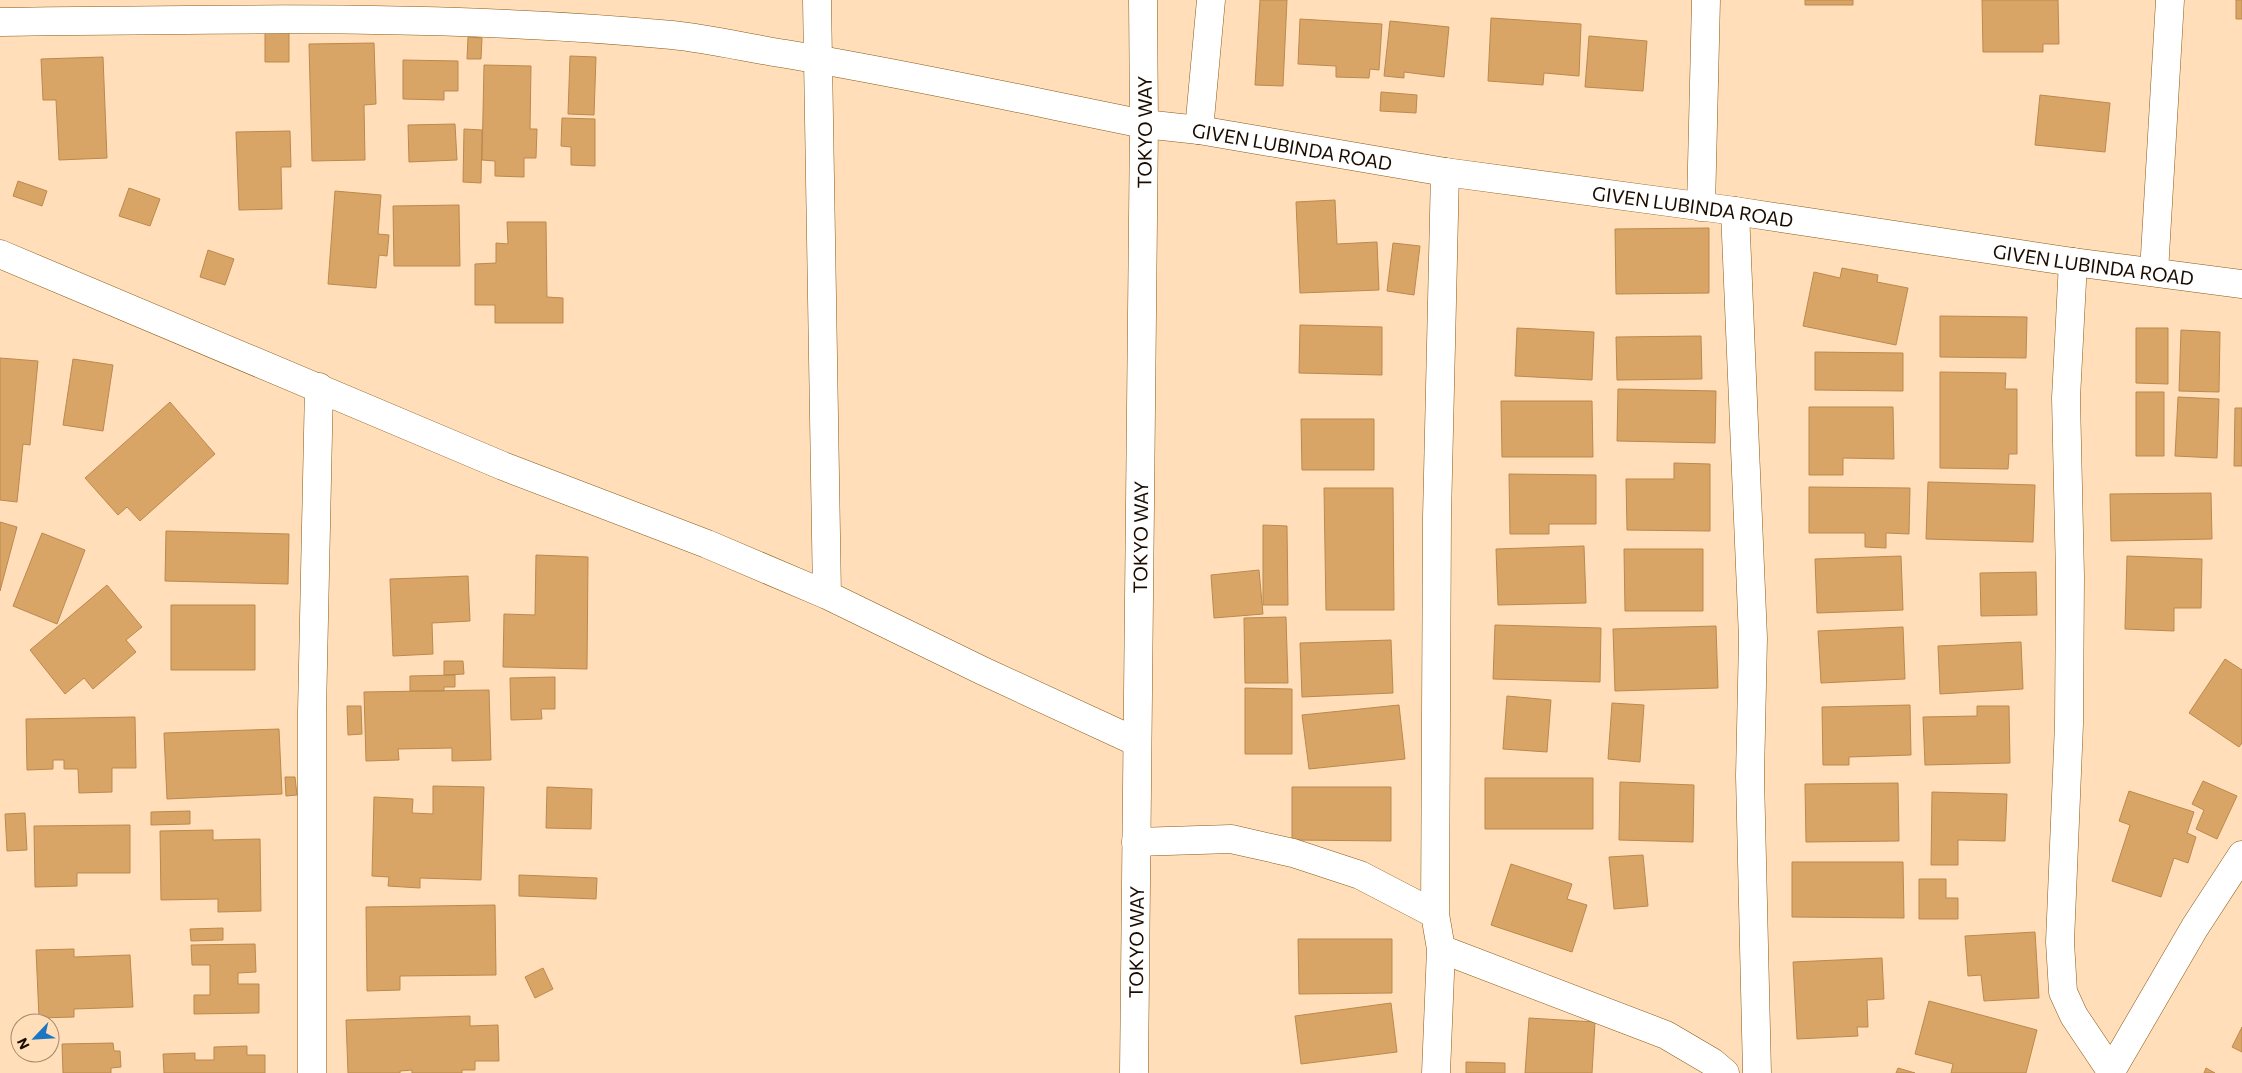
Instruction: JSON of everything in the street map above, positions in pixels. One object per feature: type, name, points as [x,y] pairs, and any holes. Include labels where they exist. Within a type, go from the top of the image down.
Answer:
[{"type":"street","points":[[817,0],[827,595]]},
{"type":"street","name":"TOKYO WAY","points":[[1134,1073],[1144,124],[1143,0]]},
{"type":"street","points":[[1199,130],[1211,0]]},
{"type":"street","points":[[1701,207],[1706,0]]},
{"type":"street","points":[[2154,272],[2170,0]]},
{"type":"street","name":"GIVEN LUBINDA ROAD","points":[[0,22],[195,19],[407,21],[510,24],[674,36],[817,59],[1144,124],[1199,130],[1444,172],[1735,211],[2073,262],[2242,284]]},
{"type":"street","points":[[1436,1073],[1441,948],[1435,914],[1437,517],[1444,172]]},
{"type":"street","points":[[1735,211],[1753,638],[1750,776],[1757,1073]]},
{"type":"street","points":[[0,254],[504,466],[707,544],[827,595],[983,671],[1137,742]]},
{"type":"street","points":[[2073,262],[2066,398],[2070,576],[2069,724],[2060,942],[2063,992],[2074,1016],[2111,1072],[2195,927],[2242,856]]},
{"type":"street","points":[[312,1073],[312,712],[319,387]]},
{"type":"street","points":[[1136,842],[1231,838],[1293,853],[1360,875],[1435,914]]},
{"type":"street","points":[[1441,948],[1666,1036],[1712,1062],[1725,1073]]},
{"type":"building","points":[[1260,0],[1287,0],[1283,86],[1255,85]]},
{"type":"building","points":[[1805,0],[1853,0],[1853,5],[1805,5]]},
{"type":"building","points":[[1982,0],[2058,0],[2059,44],[2043,44],[2043,52],[1983,52]]},
{"type":"building","points":[[2236,0],[2242,0],[2242,19],[2236,19]]},
{"type":"building","points":[[1491,18],[1581,24],[1579,76],[1544,73],[1543,85],[1488,81]]},
{"type":"building","points":[[1300,19],[1382,24],[1379,70],[1370,69],[1369,78],[1336,77],[1336,66],[1298,64]]},
{"type":"building","points":[[1390,21],[1449,27],[1444,77],[1404,72],[1404,78],[1384,76]]},
{"type":"building","points":[[265,33],[289,33],[289,62],[265,62]]},
{"type":"building","points":[[1589,36],[1647,41],[1643,91],[1585,87]]},
{"type":"building","points":[[468,37],[482,38],[481,59],[467,59]]},
{"type":"building","points":[[374,43],[376,104],[364,105],[365,160],[312,161],[309,44]]},
{"type":"building","points":[[570,56],[596,57],[594,115],[568,114]]},
{"type":"building","points":[[103,57],[107,158],[59,160],[56,100],[43,100],[41,59]]},
{"type":"building","points":[[403,60],[458,61],[458,91],[444,91],[444,100],[403,99]]},
{"type":"building","points":[[484,65],[531,66],[530,129],[537,129],[536,158],[524,158],[524,177],[495,176],[495,161],[482,160]]},
{"type":"building","points":[[1381,92],[1417,95],[1416,113],[1380,111]]},
{"type":"building","points":[[2040,95],[2110,103],[2105,152],[2035,145]]},
{"type":"building","points":[[562,118],[595,119],[595,166],[571,165],[571,147],[561,146]]},
{"type":"building","points":[[455,124],[457,160],[409,162],[408,125]]},
{"type":"building","points":[[464,129],[482,130],[481,183],[463,182]]},
{"type":"building","points":[[290,131],[291,167],[281,167],[282,209],[239,210],[236,132]]},
{"type":"building","points":[[18,181],[47,191],[42,206],[13,196]]},
{"type":"building","points":[[129,188],[160,199],[150,226],[119,216]]},
{"type":"building","points":[[335,191],[381,195],[378,234],[389,235],[387,256],[379,255],[376,288],[328,284]]},
{"type":"building","points":[[1335,200],[1337,244],[1377,242],[1379,290],[1300,293],[1296,202]]},
{"type":"building","points":[[459,205],[460,266],[394,266],[393,206]]},
{"type":"building","points":[[507,222],[546,222],[547,297],[563,298],[563,323],[495,323],[495,305],[475,305],[475,264],[496,263],[496,243],[508,244]]},
{"type":"building","points":[[1709,228],[1709,293],[1616,294],[1615,229]]},
{"type":"building","points":[[1393,243],[1420,246],[1414,295],[1387,291]]},
{"type":"building","points":[[208,250],[234,259],[225,285],[200,277]]},
{"type":"building","points":[[1842,268],[1878,275],[1877,282],[1908,288],[1896,345],[1803,326],[1814,272],[1840,278]]},
{"type":"building","points":[[1940,316],[2027,317],[2026,358],[1940,357]]},
{"type":"building","points":[[1300,325],[1382,327],[1382,375],[1299,373]]},
{"type":"building","points":[[1517,328],[1594,332],[1592,380],[1515,376]]},
{"type":"building","points":[[2136,328],[2168,328],[2168,384],[2136,383]]},
{"type":"building","points":[[2181,330],[2220,332],[2219,392],[2179,391]]},
{"type":"building","points":[[1701,336],[1702,379],[1617,380],[1616,337]]},
{"type":"building","points":[[1815,352],[1903,353],[1903,391],[1815,390]]},
{"type":"building","points":[[0,358],[38,361],[30,445],[23,444],[17,502],[0,500]]},
{"type":"building","points":[[73,359],[113,365],[103,431],[63,425]]},
{"type":"building","points":[[1940,372],[2006,373],[2005,389],[2017,389],[2017,454],[2009,454],[2008,469],[1940,468]]},
{"type":"building","points":[[1618,389],[1716,391],[1715,443],[1617,441]]},
{"type":"building","points":[[2136,392],[2164,392],[2164,456],[2136,456]]},
{"type":"building","points":[[2178,397],[2219,399],[2217,458],[2175,456]]},
{"type":"building","points":[[1501,401],[1592,401],[1593,457],[1502,457]]},
{"type":"building","points":[[170,402],[215,454],[140,521],[127,507],[118,515],[85,478]]},
{"type":"building","points":[[1809,407],[1893,407],[1894,459],[1843,458],[1843,475],[1809,475]]},
{"type":"building","points":[[2235,408],[2242,408],[2242,466],[2234,466]]},
{"type":"building","points":[[1301,419],[1374,419],[1374,470],[1302,470]]},
{"type":"building","points":[[1674,463],[1710,464],[1710,531],[1627,530],[1626,479],[1674,479]]},
{"type":"building","points":[[1509,474],[1596,475],[1596,524],[1549,524],[1549,534],[1510,534]]},
{"type":"building","points":[[1928,482],[2035,485],[2033,542],[1926,539]]},
{"type":"building","points":[[1809,487],[1910,488],[1909,534],[1886,533],[1886,548],[1865,547],[1865,533],[1809,533]]},
{"type":"building","points":[[1324,488],[1393,488],[1394,610],[1326,610]]},
{"type":"building","points":[[2211,493],[2212,539],[2111,541],[2110,494]]},
{"type":"building","points":[[0,522],[17,527],[0,591]]},
{"type":"building","points":[[1263,525],[1287,526],[1288,605],[1263,605]]},
{"type":"building","points":[[166,531],[289,534],[288,584],[165,581]]},
{"type":"building","points":[[42,533],[85,550],[57,624],[13,606]]},
{"type":"building","points":[[1584,546],[1586,603],[1498,605],[1496,549]]},
{"type":"building","points":[[1624,549],[1703,549],[1703,611],[1625,611]]},
{"type":"building","points":[[536,555],[588,557],[587,669],[503,667],[504,614],[535,615]]},
{"type":"building","points":[[1901,556],[1903,610],[1817,613],[1815,559]]},
{"type":"building","points":[[2127,556],[2202,559],[2201,608],[2174,608],[2174,631],[2125,629]]},
{"type":"building","points":[[1259,570],[1263,614],[1214,618],[1211,575]]},
{"type":"building","points":[[2036,572],[2037,615],[1981,616],[1980,573]]},
{"type":"building","points":[[468,576],[470,621],[432,623],[433,654],[393,656],[390,579]]},
{"type":"building","points":[[107,585],[142,627],[126,640],[136,652],[93,689],[84,678],[65,694],[30,650]]},
{"type":"building","points":[[171,605],[255,605],[255,670],[171,670]]},
{"type":"building","points":[[1286,617],[1288,683],[1245,683],[1244,618]]},
{"type":"building","points":[[1495,625],[1601,628],[1600,682],[1493,679]]},
{"type":"building","points":[[1716,626],[1718,688],[1615,691],[1613,629]]},
{"type":"building","points":[[1903,627],[1905,679],[1821,683],[1818,631]]},
{"type":"building","points":[[1391,640],[1393,693],[1302,697],[1300,643]]},
{"type":"building","points":[[2021,642],[2023,689],[1940,694],[1938,646]]},
{"type":"building","points":[[2225,659],[2242,670],[2242,743],[2239,747],[2189,713]]},
{"type":"building","points":[[444,661],[463,661],[464,674],[444,675]]},
{"type":"building","points":[[455,675],[455,687],[444,687],[444,691],[410,691],[410,676]]},
{"type":"building","points":[[555,677],[555,709],[541,709],[542,719],[511,720],[510,678]]},
{"type":"building","points":[[1245,688],[1292,689],[1292,754],[1245,754]]},
{"type":"building","points":[[489,690],[491,760],[452,761],[452,748],[398,749],[399,760],[366,761],[364,692]]},
{"type":"building","points":[[1507,696],[1551,700],[1547,752],[1503,749]]},
{"type":"building","points":[[1612,703],[1644,705],[1640,762],[1608,759]]},
{"type":"building","points":[[1399,705],[1405,759],[1309,769],[1302,715]]},
{"type":"building","points":[[1910,705],[1911,755],[1849,757],[1849,765],[1823,765],[1822,707]]},
{"type":"building","points":[[347,706],[361,706],[362,734],[348,735]]},
{"type":"building","points":[[1977,706],[2009,706],[2010,763],[1925,765],[1923,717],[1977,716]]},
{"type":"building","points":[[135,717],[136,768],[112,768],[112,792],[79,793],[78,769],[64,769],[64,760],[53,760],[53,769],[27,770],[26,719]]},
{"type":"building","points":[[279,729],[282,794],[167,799],[164,733]]},
{"type":"building","points":[[285,777],[295,777],[297,795],[286,796]]},
{"type":"building","points":[[1485,778],[1593,778],[1593,829],[1485,829]]},
{"type":"building","points":[[2203,781],[2237,796],[2217,839],[2196,829],[2204,810],[2192,804]]},
{"type":"building","points":[[1620,782],[1694,785],[1693,842],[1619,840]]},
{"type":"building","points":[[1898,783],[1899,841],[1806,842],[1805,784]]},
{"type":"building","points":[[433,786],[484,787],[481,880],[420,878],[420,888],[388,886],[389,877],[372,876],[374,797],[413,799],[412,813],[433,814]]},
{"type":"building","points":[[547,787],[592,789],[591,829],[546,828]]},
{"type":"building","points":[[1292,787],[1391,787],[1391,841],[1292,840]]},
{"type":"building","points":[[2129,791],[2194,812],[2187,833],[2196,837],[2188,863],[2174,858],[2161,897],[2112,881],[2130,825],[2119,821]]},
{"type":"building","points":[[1932,792],[2007,794],[2005,841],[1958,840],[1958,865],[1931,865]]},
{"type":"building","points":[[190,811],[190,824],[151,825],[151,812]]},
{"type":"building","points":[[25,813],[27,850],[7,851],[5,814]]},
{"type":"building","points":[[130,825],[130,873],[77,873],[77,886],[35,887],[34,826]]},
{"type":"building","points":[[213,830],[213,840],[260,839],[261,911],[218,912],[218,899],[161,900],[160,831]]},
{"type":"building","points":[[1643,855],[1648,906],[1614,909],[1609,857]]},
{"type":"building","points":[[1792,862],[1903,862],[1904,918],[1792,917]]},
{"type":"building","points":[[1511,864],[1572,884],[1567,899],[1587,905],[1572,952],[1491,925]]},
{"type":"building","points":[[519,875],[597,878],[596,899],[519,896]]},
{"type":"building","points":[[1919,879],[1946,879],[1946,898],[1958,898],[1958,919],[1919,919]]},
{"type":"building","points":[[495,905],[496,975],[400,976],[400,990],[367,991],[366,907]]},
{"type":"building","points":[[223,928],[223,940],[191,941],[190,929]]},
{"type":"building","points":[[2035,932],[2039,998],[1984,1001],[1981,975],[1968,976],[1965,936]]},
{"type":"building","points":[[1298,939],[1392,939],[1392,993],[1299,994]]},
{"type":"building","points":[[255,944],[256,972],[238,973],[238,984],[259,984],[259,1013],[194,1014],[194,995],[210,995],[210,965],[192,965],[191,945]]},
{"type":"building","points":[[74,949],[74,957],[130,955],[133,1007],[74,1009],[74,1017],[60,1017],[60,1013],[39,1013],[36,950]]},
{"type":"building","points":[[1882,958],[1884,999],[1867,1000],[1868,1027],[1857,1027],[1858,1036],[1797,1039],[1793,962]]},
{"type":"building","points":[[543,968],[553,989],[535,998],[525,977]]},
{"type":"building","points":[[1929,1001],[2037,1030],[2026,1073],[1951,1073],[1953,1064],[1915,1054]]},
{"type":"building","points":[[1391,1003],[1397,1052],[1301,1064],[1295,1016]]},
{"type":"building","points":[[470,1016],[470,1026],[498,1025],[499,1061],[475,1061],[475,1070],[462,1070],[462,1073],[412,1073],[412,1070],[400,1071],[400,1073],[348,1073],[346,1020]]},
{"type":"building","points":[[1529,1018],[1595,1022],[1592,1073],[1525,1073]]},
{"type":"building","points":[[2242,1027],[2242,1052],[2232,1047]]},
{"type":"building","points":[[113,1043],[114,1051],[120,1051],[121,1067],[111,1068],[111,1073],[63,1073],[62,1044]]},
{"type":"building","points":[[247,1046],[247,1055],[265,1055],[265,1073],[164,1073],[163,1054],[195,1053],[195,1060],[214,1060],[214,1047]]},
{"type":"building","points":[[1466,1062],[1505,1063],[1505,1073],[1466,1073]]},
{"type":"building","points":[[1898,1068],[1915,1073],[1896,1073]]},
{"type":"building","points":[[2206,1068],[2215,1073],[2204,1073]]}]
